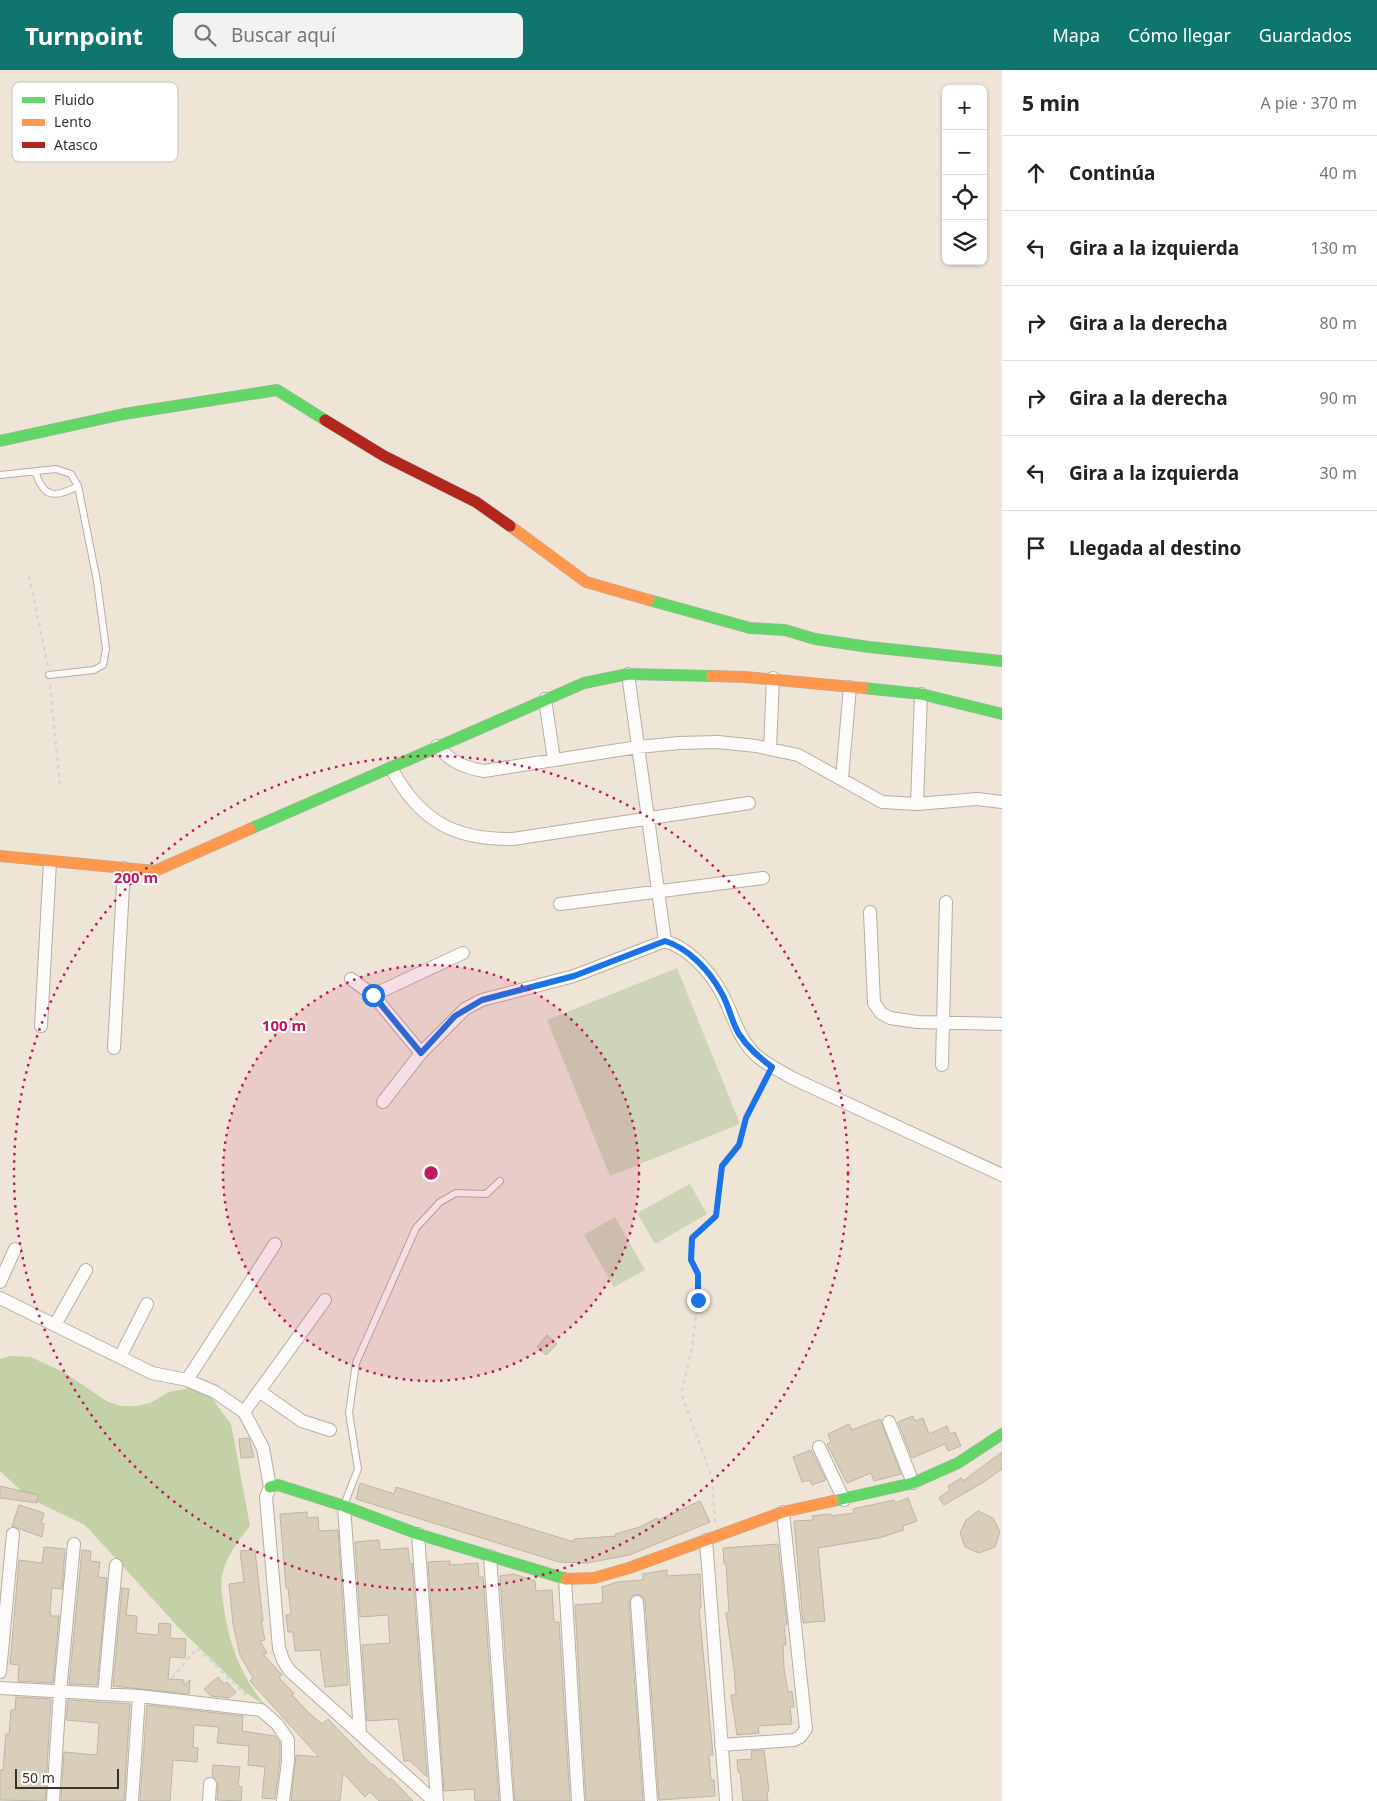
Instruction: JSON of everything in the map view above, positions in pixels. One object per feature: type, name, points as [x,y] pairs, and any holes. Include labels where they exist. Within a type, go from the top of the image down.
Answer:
[{"type":"street","points":[[0,441],[124,414],[277,390],[384,456],[476,502],[586,582],[750,628],[785,630],[815,639],[869,647],[1002,661]]},
{"type":"street","points":[[628,674],[665,941]]},
{"type":"street","points":[[0,856],[156,871],[545,699],[584,683],[628,674],[773,678],[850,686],[921,694],[1002,714]]},
{"type":"street","points":[[770,749],[773,678]]},
{"type":"street","points":[[842,778],[850,686]]},
{"type":"street","points":[[917,804],[921,694]]},
{"type":"street","points":[[545,699],[554,760]]},
{"type":"street","points":[[437,746],[445,756],[465,768],[484,772],[638,747],[680,742],[718,742],[798,755],[882,802],[917,804],[978,799],[1002,802]]},
{"type":"street","points":[[391,768],[403,790],[429,816],[457,834],[484,840],[513,840],[749,803]]},
{"type":"street","points":[[41,1026],[50,862]]},
{"type":"street","points":[[114,1048],[124,868]]},
{"type":"street","points":[[560,904],[762,878]]},
{"type":"street","points":[[942,1065],[946,902]]},
{"type":"street","points":[[870,912],[874,1003],[881,1013],[890,1018],[917,1022],[943,1021],[1002,1024]]},
{"type":"street","points":[[383,1102],[421,1053],[455,1016],[482,1000],[574,976],[665,941],[676,944],[700,964],[721,992],[739,1033],[752,1051],[772,1067],[1002,1175]]},
{"type":"street","points":[[373,995],[462,953]]},
{"type":"street","points":[[351,979],[373,995],[421,1053]]},
{"type":"street","points":[[187,1380],[276,1244]]},
{"type":"street","points":[[0,1282],[15,1249]]},
{"type":"street","points":[[55,1326],[86,1270]]},
{"type":"street","points":[[0,1298],[152,1373],[187,1380],[215,1392],[244,1412],[263,1448],[270,1487],[266,1497],[279,1648],[283,1660],[289,1670],[435,1801]]},
{"type":"street","points":[[244,1412],[325,1300]]},
{"type":"street","points":[[120,1357],[147,1304]]},
{"type":"street","points":[[259,1391],[302,1421],[330,1430]]},
{"type":"street","points":[[889,1422],[913,1483]]},
{"type":"street","points":[[270,1487],[278,1485],[344,1506],[418,1534],[565,1579],[594,1578],[629,1568],[783,1512],[844,1500],[913,1483],[958,1463],[1002,1434]]},
{"type":"street","points":[[819,1447],[844,1500]]},
{"type":"street","points":[[344,1506],[360,1733]]},
{"type":"street","points":[[721,1745],[794,1740],[800,1737],[806,1730],[783,1512]]},
{"type":"street","points":[[0,1672],[13,1534]]},
{"type":"street","points":[[418,1534],[435,1801]]},
{"type":"street","points":[[711,1538],[721,1745],[726,1801]]},
{"type":"street","points":[[53,1801],[60,1692],[74,1544]]},
{"type":"street","points":[[490,1556],[507,1801]]},
{"type":"street","points":[[104,1694],[116,1565]]},
{"type":"street","points":[[565,1579],[578,1801]]},
{"type":"street","points":[[637,1602],[651,1801]]},
{"type":"street","points":[[0,1688],[139,1696],[261,1710],[277,1724],[288,1740],[288,1761],[283,1801]]},
{"type":"street","points":[[132,1801],[139,1696]]},
{"type":"street","points":[[209,1801],[210,1784]]},
{"type":"lane","points":[[0,475],[63,470],[71,474],[78,486],[96,581],[106,649],[103,665],[94,670],[49,674]]},
{"type":"lane","points":[[35,471],[39,484],[49,494],[60,495],[78,486]]},
{"type":"lane","points":[[344,1506],[358,1469],[349,1413],[356,1363],[416,1228],[440,1202],[456,1193],[486,1194],[500,1181]]},
{"type":"path","points":[[711,1538],[712,1477],[683,1399],[682,1391],[692,1348],[698,1300],[698,1274],[691,1260],[692,1238],[716,1216],[722,1166],[739,1145],[746,1118],[772,1067]]},
{"type":"path","points":[[170,1700],[172,1678],[197,1648],[261,1710]]},
{"type":"green space","points":[[677,968],[740,1124],[610,1176],[547,1020]]},
{"type":"green space","points":[[690,1184],[707,1214],[655,1244],[637,1213]]},
{"type":"green space","points":[[615,1217],[645,1270],[614,1287],[584,1235]]},
{"type":"green space","points":[[10,1356],[31,1357],[65,1373],[108,1402],[121,1406],[136,1406],[150,1403],[169,1392],[190,1388],[210,1396],[231,1424],[250,1526],[226,1562],[221,1580],[222,1597],[230,1637],[238,1662],[258,1696],[267,1707],[245,1692],[181,1630],[85,1525],[29,1498],[0,1471],[0,1359]]},
{"type":"building","points":[[547,1335],[557,1344],[546,1355],[537,1347]]},
{"type":"building","points":[[913,1416],[915,1421],[923,1418],[929,1434],[947,1426],[950,1434],[955,1432],[961,1446],[948,1451],[945,1444],[912,1458],[898,1422]]},
{"type":"building","points":[[880,1419],[901,1474],[874,1481],[871,1473],[847,1483],[827,1444],[831,1442],[828,1434],[849,1424],[852,1430]]},
{"type":"building","points":[[249,1438],[254,1457],[241,1458],[239,1439]]},
{"type":"building","points":[[811,1450],[826,1480],[812,1485],[810,1480],[802,1482],[793,1457]]},
{"type":"building","points":[[1002,1452],[1002,1469],[944,1505],[939,1498],[950,1490],[948,1486],[961,1478],[963,1481]]},
{"type":"building","points":[[360,1483],[394,1494],[396,1487],[574,1542],[574,1539],[616,1536],[615,1534],[640,1527],[700,1501],[710,1522],[629,1555],[587,1563],[559,1562],[356,1499]]},
{"type":"building","points":[[0,1486],[38,1495],[37,1503],[0,1498]]},
{"type":"building","points":[[908,1498],[917,1521],[903,1526],[904,1530],[879,1538],[818,1548],[825,1621],[803,1623],[794,1521],[813,1520],[812,1516],[854,1513],[853,1509],[894,1500],[895,1503]]},
{"type":"building","points":[[19,1505],[44,1513],[41,1523],[44,1524],[42,1537],[12,1526]]},
{"type":"building","points":[[978,1511],[993,1518],[1000,1532],[995,1547],[979,1553],[965,1547],[960,1533],[966,1520]]},
{"type":"building","points":[[307,1512],[307,1518],[318,1517],[319,1531],[338,1530],[348,1685],[325,1687],[320,1650],[295,1651],[293,1632],[288,1632],[286,1615],[291,1614],[288,1588],[286,1588],[280,1514]]},
{"type":"building","points":[[379,1540],[380,1550],[408,1548],[410,1564],[412,1563],[427,1777],[410,1761],[404,1761],[398,1719],[367,1721],[362,1645],[390,1643],[388,1615],[360,1617],[355,1542]]},
{"type":"building","points":[[778,1544],[787,1624],[784,1626],[786,1645],[783,1645],[784,1668],[788,1692],[792,1691],[794,1707],[790,1707],[792,1724],[758,1726],[759,1733],[737,1735],[731,1695],[736,1695],[726,1613],[729,1612],[723,1548]]},
{"type":"building","points":[[44,1547],[65,1549],[62,1589],[52,1588],[51,1616],[59,1616],[53,1683],[18,1681],[19,1665],[10,1664],[19,1560],[42,1563]]},
{"type":"building","points":[[82,1550],[91,1551],[90,1561],[100,1562],[98,1577],[107,1578],[97,1685],[69,1684]]},
{"type":"building","points":[[255,1550],[263,1621],[261,1621],[265,1640],[260,1641],[267,1653],[263,1654],[282,1675],[279,1678],[294,1693],[292,1695],[309,1713],[322,1724],[328,1719],[372,1765],[389,1780],[391,1778],[413,1801],[379,1801],[370,1792],[365,1797],[343,1773],[340,1801],[291,1801],[296,1755],[319,1757],[250,1681],[253,1678],[240,1655],[233,1624],[229,1584],[244,1582],[240,1551]]},
{"type":"building","points":[[450,1561],[450,1565],[478,1563],[479,1577],[483,1577],[499,1801],[475,1801],[474,1789],[444,1791],[428,1562]]},
{"type":"building","points":[[667,1570],[667,1576],[700,1574],[701,1608],[699,1609],[713,1755],[709,1755],[711,1780],[714,1780],[715,1796],[659,1800],[645,1601],[643,1597],[637,1594],[632,1596],[629,1603],[643,1801],[586,1801],[575,1605],[603,1603],[602,1587],[617,1582],[643,1580],[643,1574]]},
{"type":"building","points":[[514,1574],[535,1581],[536,1591],[552,1590],[554,1622],[559,1622],[570,1801],[515,1801],[500,1576]]},
{"type":"building","points":[[122,1588],[129,1589],[126,1615],[137,1616],[136,1633],[158,1635],[159,1623],[171,1624],[170,1638],[186,1639],[185,1658],[170,1657],[168,1679],[184,1680],[184,1685],[190,1680],[189,1694],[113,1686]]},
{"type":"building","points":[[218,1677],[224,1684],[227,1682],[236,1692],[229,1698],[211,1696],[204,1689]]},
{"type":"building","points":[[16,1697],[51,1699],[45,1801],[0,1800],[0,1770],[3,1770],[6,1734],[9,1734],[11,1710],[15,1710]]},
{"type":"building","points":[[68,1700],[130,1704],[124,1801],[61,1801],[64,1752],[97,1755],[99,1723],[66,1720]]},
{"type":"building","points":[[147,1705],[243,1716],[242,1731],[275,1736],[280,1743],[280,1760],[275,1799],[262,1798],[265,1767],[248,1765],[249,1746],[217,1743],[219,1727],[194,1725],[193,1747],[198,1748],[197,1762],[173,1760],[170,1801],[140,1801]]},
{"type":"building","points":[[764,1750],[769,1791],[767,1792],[768,1801],[743,1801],[737,1760],[752,1759],[751,1751]]},
{"type":"building","points":[[213,1765],[240,1767],[238,1786],[242,1787],[241,1801],[217,1800],[218,1784],[212,1776]]},
{"type":"traffic: fast","points":[[0,441],[124,414],[277,390],[325,420]]},
{"type":"traffic: fast","points":[[649,600],[750,628],[785,630],[815,639],[869,647],[1002,661]]},
{"type":"traffic: fast","points":[[250,829],[584,683],[628,674],[712,676]]},
{"type":"traffic: fast","points":[[863,688],[921,694],[1002,714]]},
{"type":"traffic: fast","points":[[833,1501],[913,1483],[958,1463],[1002,1434]]},
{"type":"traffic: fast","points":[[270,1487],[278,1485],[344,1506],[418,1534],[566,1579]]},
{"type":"traffic: slow","points":[[510,526],[586,582],[649,600]]},
{"type":"traffic: slow","points":[[712,676],[745,677],[863,688]]},
{"type":"traffic: slow","points":[[0,856],[155,871],[250,829]]},
{"type":"traffic: slow","points":[[566,1579],[594,1578],[629,1568],[783,1512],[833,1501]]},
{"type":"traffic: jam","points":[[325,420],[384,456],[476,502],[510,526]]},
{"type":"route","points":[[373,995],[421,1053],[455,1016],[482,1000],[574,976],[665,941],[676,944],[700,964],[721,992],[739,1033],[752,1051],[772,1067],[746,1118],[739,1145],[727,1157],[722,1166],[716,1216],[712,1222],[696,1232],[692,1238],[691,1260],[698,1274],[698,1300]]}]
